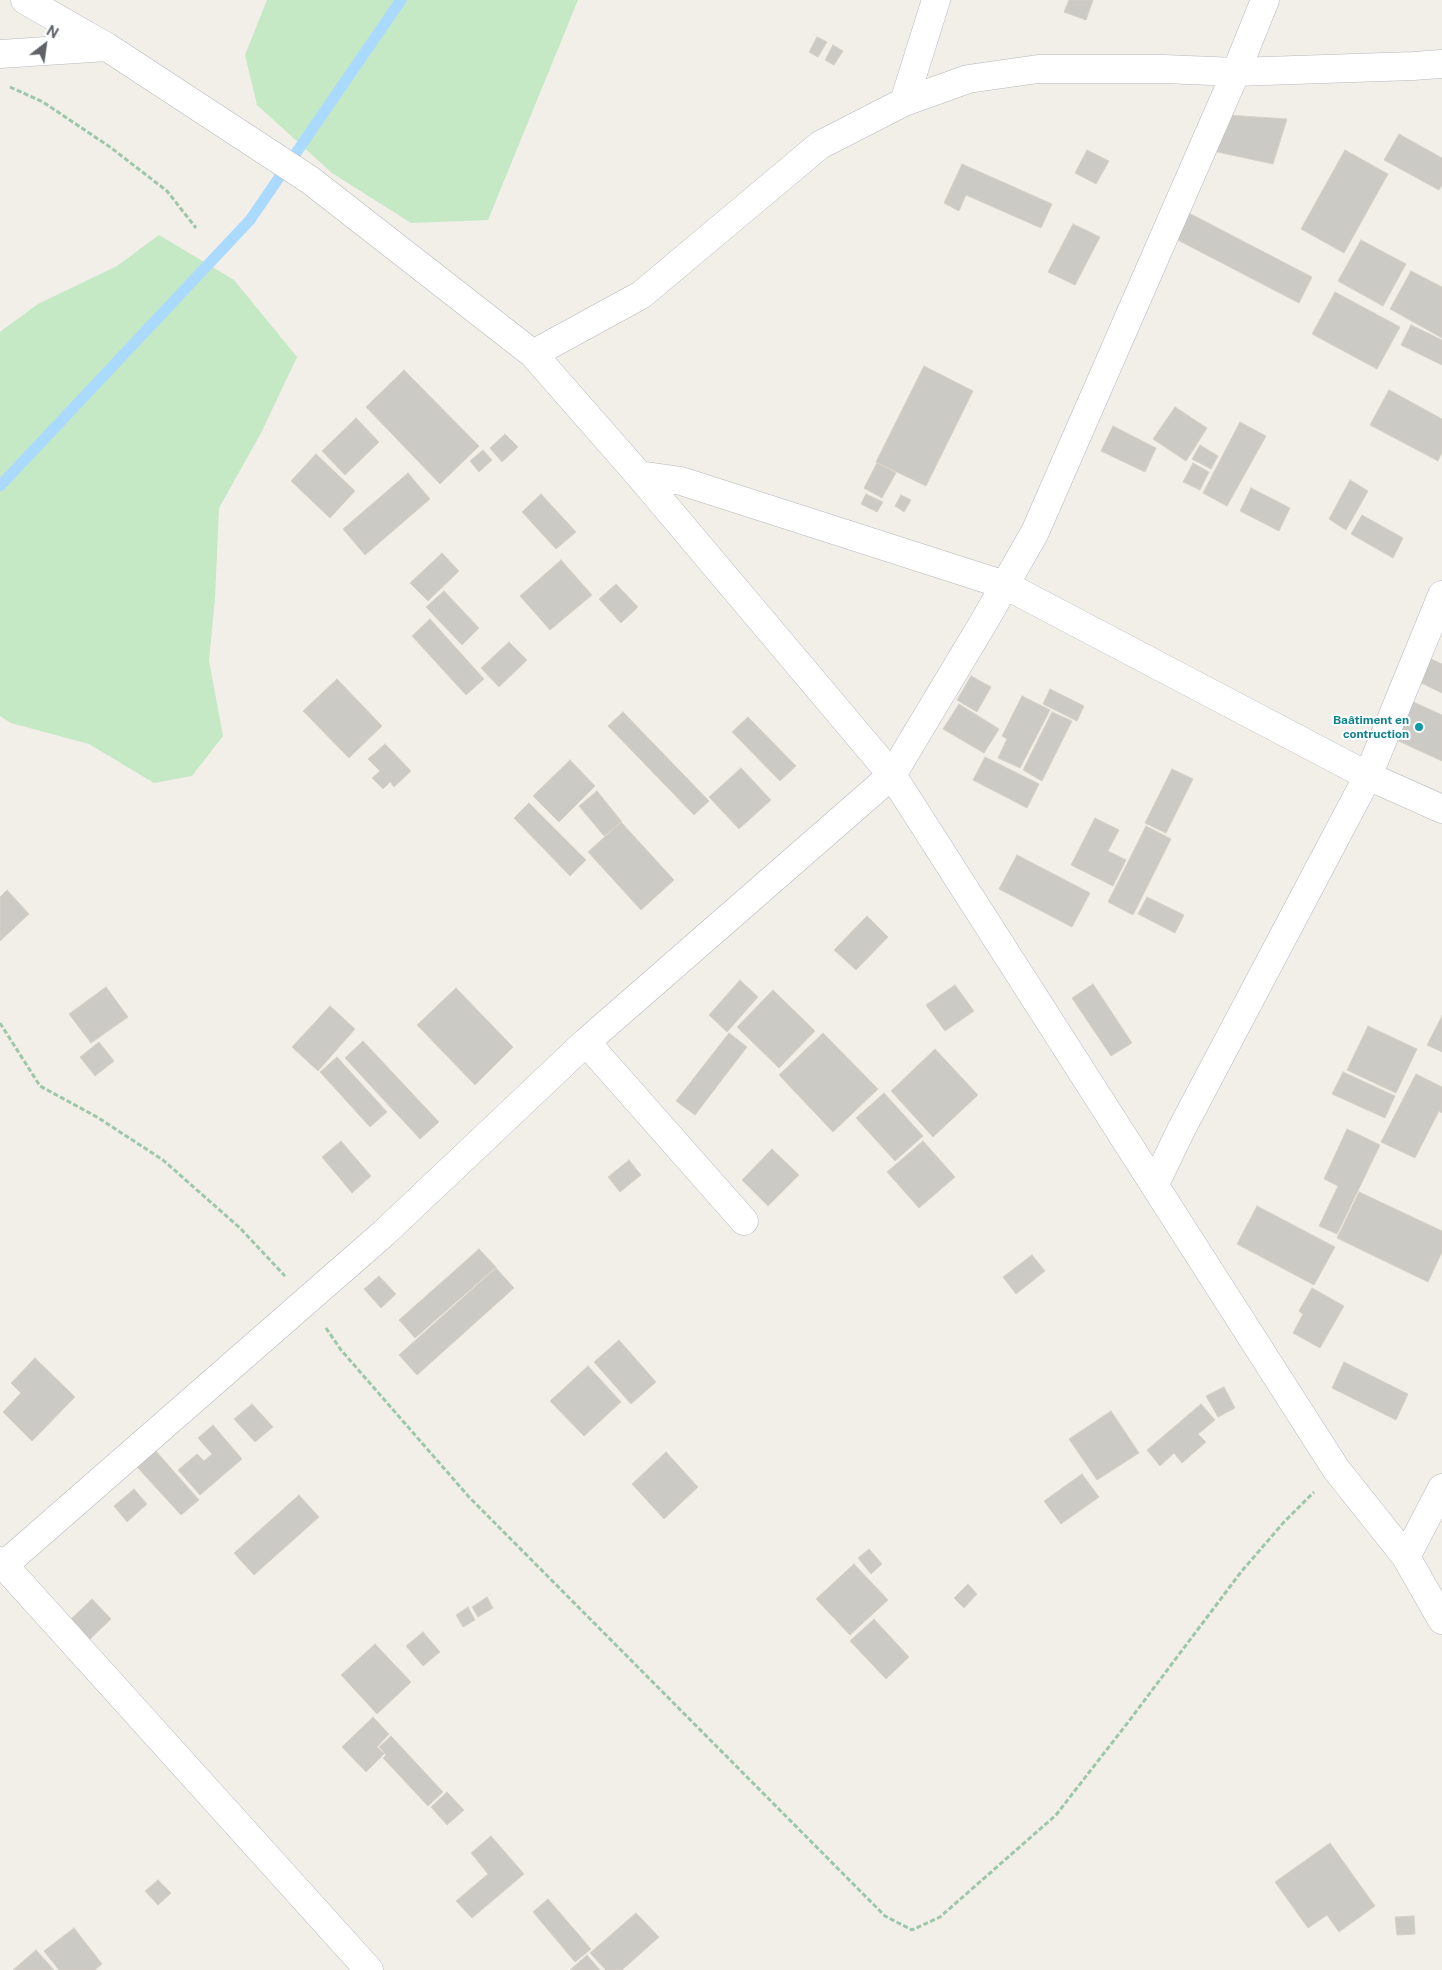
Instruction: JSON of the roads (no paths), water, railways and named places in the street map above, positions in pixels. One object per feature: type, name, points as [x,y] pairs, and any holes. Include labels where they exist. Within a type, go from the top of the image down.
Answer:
[{"type":"street","points":[[25,0],[107,47],[310,180],[533,354],[639,475],[892,775],[1336,1469],[1406,1558],[1442,1620]]},
{"type":"street","points":[[904,102],[936,0]]},
{"type":"street","points":[[370,1970],[2,1563],[307,1301],[384,1232],[586,1042],[892,775],[1005,585],[1034,532],[1236,72],[1265,0]]},
{"type":"street","points":[[0,54],[107,47]]},
{"type":"street","points":[[533,354],[641,295],[820,145],[904,102],[968,79],[1038,69],[1164,69],[1236,72],[1442,64]]},
{"type":"street","points":[[639,475],[682,481],[1005,585],[1368,776],[1442,809]]},
{"type":"street","points":[[1155,1184],[1185,1121],[1368,776],[1442,595]]},
{"type":"street","points":[[586,1042],[744,1221]]},
{"type":"street","points":[[1406,1558],[1442,1488]]},
{"type":"waterway","points":[[0,486],[250,220],[401,0]]},
{"type":"place","name":"Baâtiment en contruction","points":[[1419,727]]}]
